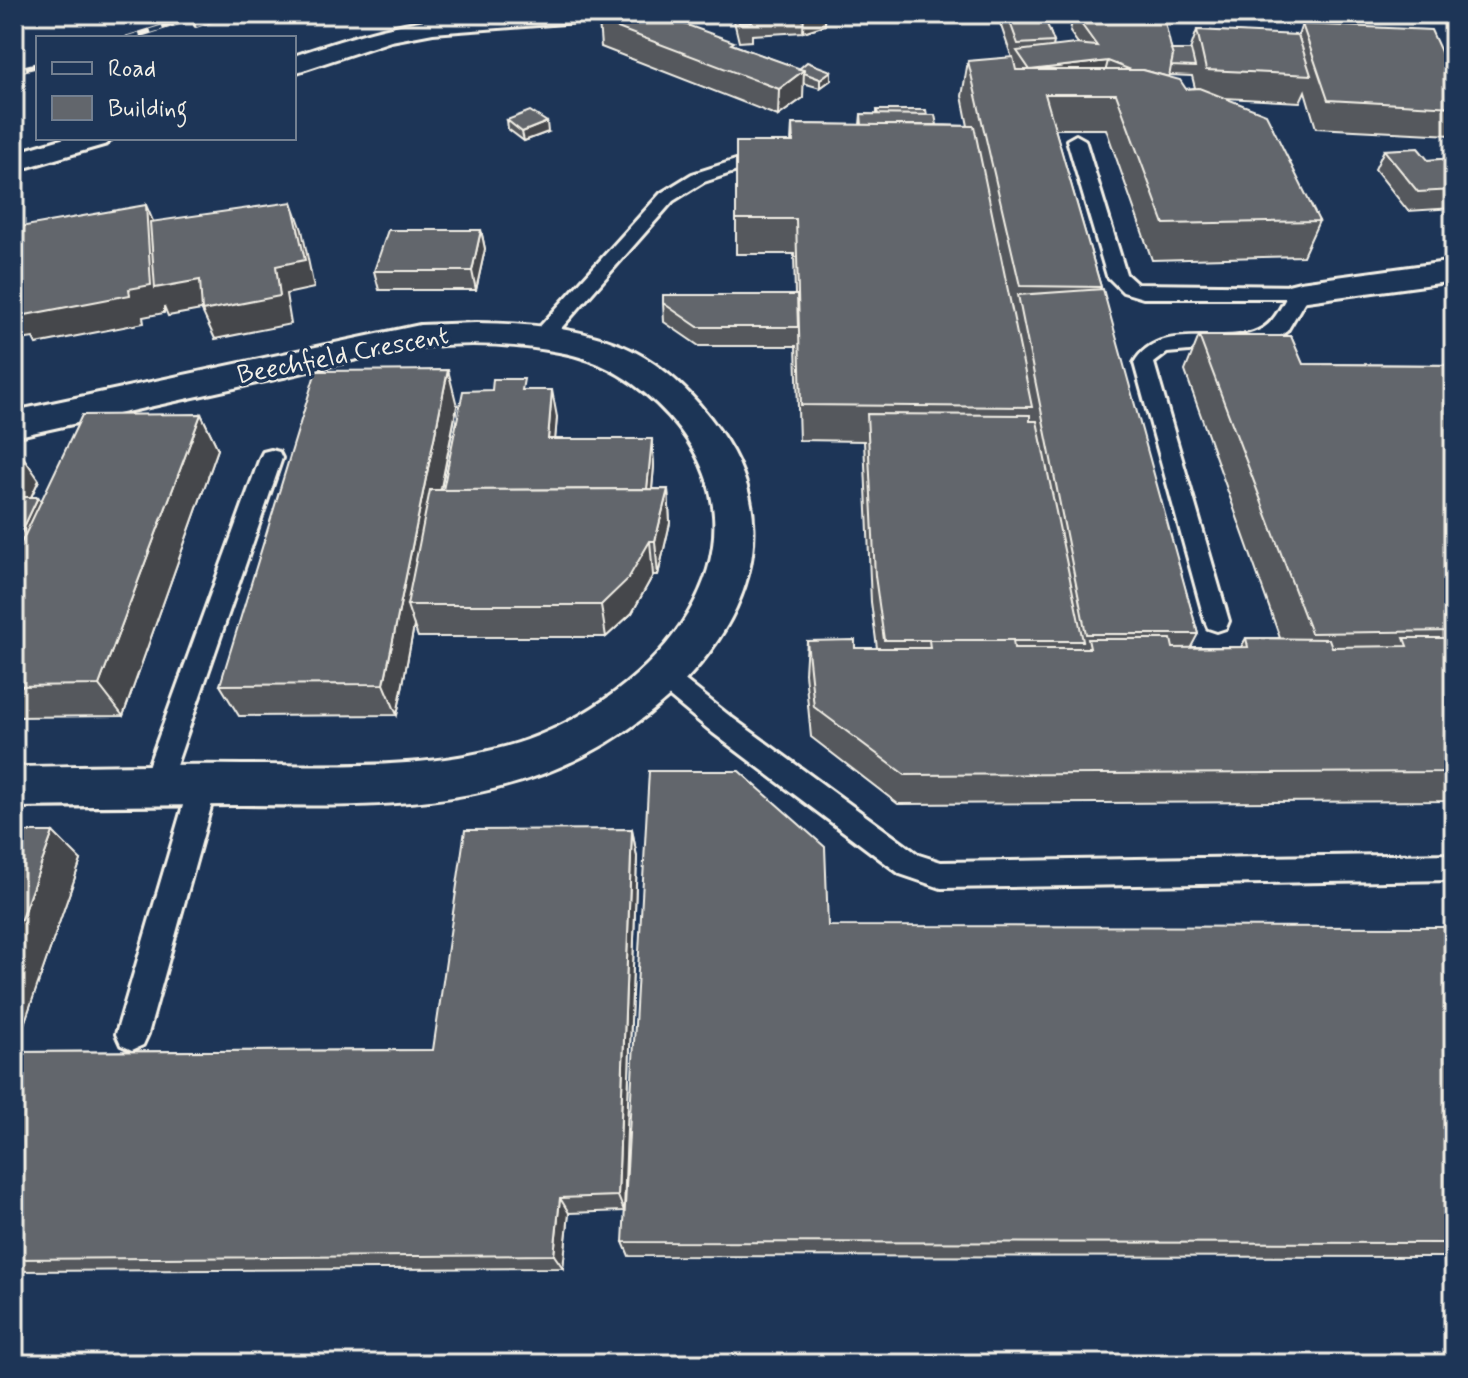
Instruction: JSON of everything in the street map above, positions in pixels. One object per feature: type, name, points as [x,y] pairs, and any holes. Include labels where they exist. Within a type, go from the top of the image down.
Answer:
[{"type":"street","points":[[296,64],[385,34],[433,25],[578,14]]},
{"type":"street","points":[[14,162],[90,140]]},
{"type":"street","points":[[1300,292],[1454,271]]},
{"type":"street","name":"Beechfield Crescent","points":[[14,424],[420,336],[485,333],[542,337],[595,350],[641,371],[676,401],[703,434],[722,465],[735,501],[735,537],[727,588],[705,630],[663,677],[620,712],[566,743],[483,774],[399,786],[14,787]]},
{"type":"lane","points":[[1076,140],[1117,276],[1130,288],[1143,292],[1214,294],[1300,292]]},
{"type":"lane","points":[[542,337],[667,197],[698,178],[770,154]]},
{"type":"lane","points":[[1217,621],[1144,363],[1148,356],[1162,347],[1261,339],[1280,326],[1300,292]]},
{"type":"lane","points":[[155,786],[271,458]]},
{"type":"lane","points":[[663,677],[722,725],[910,865],[941,875],[1454,867]]},
{"type":"lane","points":[[132,1034],[203,785]]},
{"type":"building","points":[[609,14],[657,14],[804,70],[779,89],[599,21]]},
{"type":"building","points":[[736,14],[802,14],[751,17],[752,22],[739,23]]},
{"type":"building","points":[[1007,14],[1043,14],[1054,42],[1018,44]]},
{"type":"building","points":[[1074,14],[1164,18],[1173,56],[1169,77],[1131,70],[1108,61],[1030,70],[1017,51],[1075,44],[1097,46]]},
{"type":"building","points":[[1302,24],[1431,30],[1454,80],[1454,107],[1328,100]]},
{"type":"building","points":[[1197,30],[1298,35],[1311,75],[1206,70]]},
{"type":"building","points":[[1171,50],[1191,50],[1195,67],[1171,66]]},
{"type":"building","points":[[1013,57],[1016,70],[1143,70],[1180,80],[1186,89],[1199,88],[1266,114],[1319,221],[1164,224],[1116,94],[1045,94],[1101,287],[1020,286],[968,61]]},
{"type":"building","points":[[807,62],[831,71],[820,79],[804,73],[799,69]]},
{"type":"building","points":[[877,110],[926,110],[927,115],[878,115]]},
{"type":"building","points":[[530,111],[547,122],[522,132],[507,120]]},
{"type":"building","points":[[861,114],[935,115],[937,125],[862,125]]},
{"type":"building","points":[[792,124],[974,126],[1032,407],[801,405],[796,219],[736,219],[736,142],[793,142]]},
{"type":"building","points":[[1418,148],[1428,160],[1454,158],[1454,190],[1418,192],[1384,150]]},
{"type":"building","points":[[292,202],[305,260],[276,266],[280,296],[202,311],[200,280],[155,288],[150,222]]},
{"type":"building","points":[[146,205],[151,285],[129,289],[130,295],[20,316],[19,309],[14,310],[14,228]]},
{"type":"building","points":[[388,230],[481,230],[472,271],[374,271]]},
{"type":"building","points":[[1103,289],[1198,634],[1086,634],[1018,295]]},
{"type":"building","points":[[663,295],[797,295],[798,327],[698,327],[663,303]]},
{"type":"building","points":[[1199,336],[1291,336],[1303,364],[1454,365],[1454,631],[1311,633]]},
{"type":"building","points":[[448,370],[384,684],[220,685],[316,371]]},
{"type":"building","points":[[493,379],[524,379],[522,390],[552,390],[548,439],[652,439],[647,489],[443,490],[463,391],[492,390]]},
{"type":"building","points":[[201,414],[99,685],[14,686],[14,558],[82,415]]},
{"type":"building","points":[[867,414],[1030,415],[1030,421],[1037,421],[1083,641],[884,640],[875,576]]},
{"type":"building","points":[[668,489],[655,541],[650,541],[628,579],[601,605],[407,605],[430,490]]},
{"type":"building","points":[[14,497],[38,497],[14,548]]},
{"type":"building","points":[[1246,638],[1329,639],[1332,647],[1407,646],[1404,638],[1454,638],[1454,772],[905,775],[814,707],[807,641],[855,640],[855,648],[930,648],[929,640],[1013,640],[1014,648],[1090,648],[1088,639],[1171,639],[1173,648],[1248,647]]},
{"type":"building","points":[[649,771],[739,771],[825,847],[828,926],[1454,927],[1454,1243],[623,1242]]},
{"type":"building","points":[[632,829],[618,1196],[560,1198],[554,1255],[14,1259],[14,1052],[433,1050],[465,830]]},
{"type":"building","points":[[14,832],[53,832],[14,938]]},
{"type":"railway","points":[[134,36],[205,14]]},
{"type":"railway","points":[[196,25],[230,14]]},
{"type":"railway","points":[[14,71],[36,66]]}]
